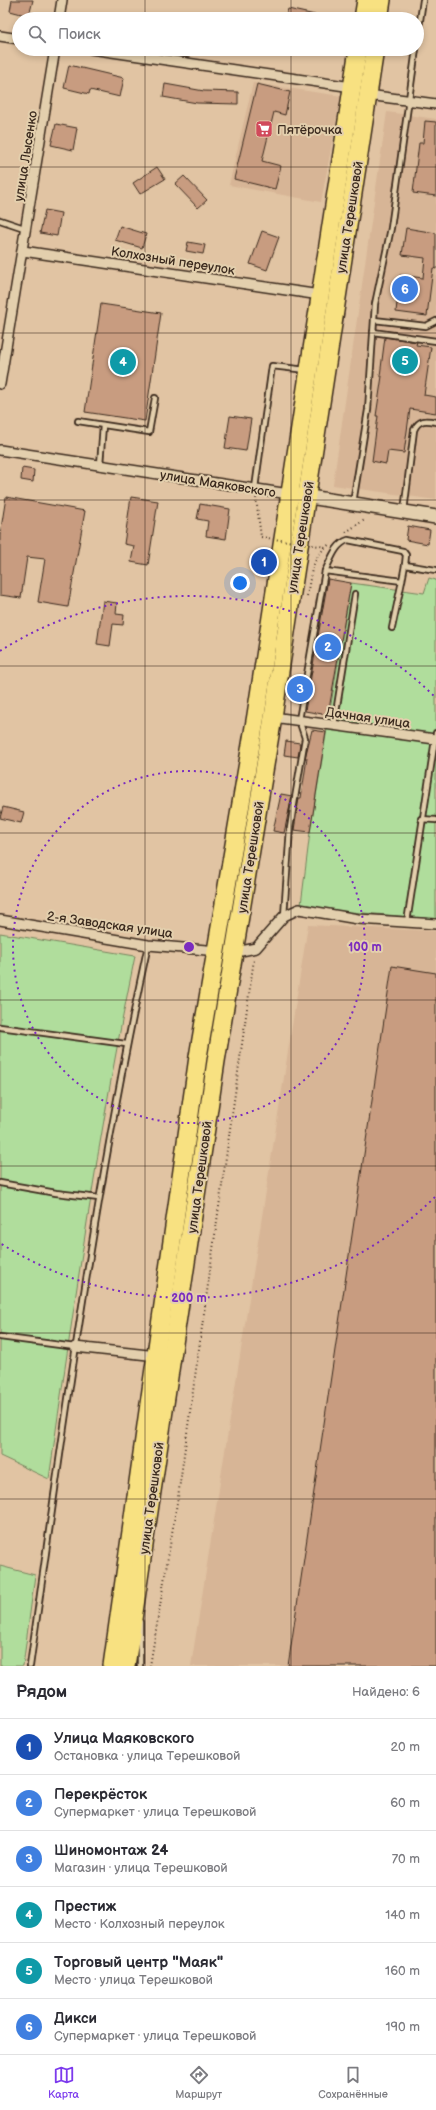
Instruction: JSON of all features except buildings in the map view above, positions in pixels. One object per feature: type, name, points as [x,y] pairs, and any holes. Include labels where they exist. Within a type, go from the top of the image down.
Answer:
[{"type":"highway","points":[[364,12],[366,0]]},
{"type":"highway","points":[[380,12],[382,0]]},
{"type":"highway","name":"улица Терешковой","points":[[112,1666],[157,1356],[198,1057],[256,714],[307,370],[320,296],[357,56]]},
{"type":"highway","name":"улица Терешковой","points":[[126,1666],[234,951],[273,717],[374,56]]},
{"type":"street","points":[[60,12],[62,0]]},
{"type":"street","points":[[0,36],[12,38]]},
{"type":"street","name":"улица Лысенко","points":[[0,384],[54,56]]},
{"type":"street","points":[[139,56],[352,87]]},
{"type":"street","points":[[368,95],[436,104]]},
{"type":"street","name":"Колхозный переулок","points":[[23,251],[320,296]]},
{"type":"street","name":"улица Маяковского","points":[[0,450],[436,517]]},
{"type":"street","name":"Дачная улица","points":[[273,717],[436,737]]},
{"type":"street","points":[[256,948],[284,916],[299,909],[358,919],[436,924]]},
{"type":"street","name":"2-я Заводская улица","points":[[0,920],[148,944],[216,951],[234,951],[256,948]]},
{"type":"street","points":[[75,1347],[157,1356]]},
{"type":"lane","points":[[421,12],[423,0]]},
{"type":"lane","points":[[353,504],[368,410],[375,304],[391,228],[415,56]]},
{"type":"lane","points":[[0,220],[26,229]]},
{"type":"lane","points":[[374,320],[426,326],[436,321]]},
{"type":"lane","points":[[373,332],[436,341]]},
{"type":"lane","points":[[255,488],[272,366],[307,370]]},
{"type":"lane","points":[[78,421],[149,432],[155,398]]},
{"type":"lane","points":[[403,512],[414,430],[420,422],[425,420],[436,422]]},
{"type":"lane","points":[[100,465],[103,425]]},
{"type":"lane","points":[[284,916],[290,828],[305,738],[299,720],[325,571],[342,542],[348,540],[403,551],[406,554],[392,628]]},
{"type":"lane","points":[[405,565],[436,570]]},
{"type":"lane","points":[[325,571],[402,581]]},
{"type":"lane","points":[[334,725],[354,594]]},
{"type":"lane","points":[[407,922],[421,819],[436,737]]},
{"type":"lane","points":[[421,819],[436,820]]},
{"type":"lane","points":[[30,1666],[75,1347],[99,1198],[126,1044],[148,944]]},
{"type":"lane","points":[[0,1027],[126,1044]]},
{"type":"lane","points":[[0,1183],[56,1193],[99,1198]]},
{"type":"lane","points":[[0,1337],[75,1347]]},
{"type":"lane","points":[[140,1666],[141,1567]]},
{"type":"path","points":[[255,488],[261,537],[326,546]]},
{"type":"path","points":[[343,535],[372,515]]},
{"type":"path","points":[[306,602],[312,563],[316,556],[331,543]]},
{"type":"path","points":[[150,1666],[179,1489],[256,948]]},
{"type":"shaded area","points":[[253,83],[341,96],[321,202],[229,185]]},
{"type":"shaded area","points":[[387,112],[436,119],[436,500],[333,485]]},
{"type":"shaded area","points":[[308,925],[436,931],[436,1666],[191,1666]]},
{"type":"green space","points":[[429,578],[436,580],[436,919],[314,909],[301,905],[310,832],[351,583],[424,593]]},
{"type":"green space","points":[[0,933],[135,956],[99,1151],[49,1479],[0,1456]]},
{"type":"green space","points":[[0,1566],[35,1575],[23,1666],[0,1666]]},
{"type":"place","name":"Пятёрочка","points":[[264,129]]},
{"type":"place","name":"Дикси","points":[[405,289]]},
{"type":"place","name":"Торговый центр \"Маяк\"","points":[[405,361]]},
{"type":"place","name":"Престиж","points":[[123,362]]},
{"type":"place","name":"Улица Маяковского","points":[[264,562]]},
{"type":"place","name":"Перекрёсток","points":[[328,647]]},
{"type":"place","name":"Шиномонтаж 24","points":[[300,689]]}]
